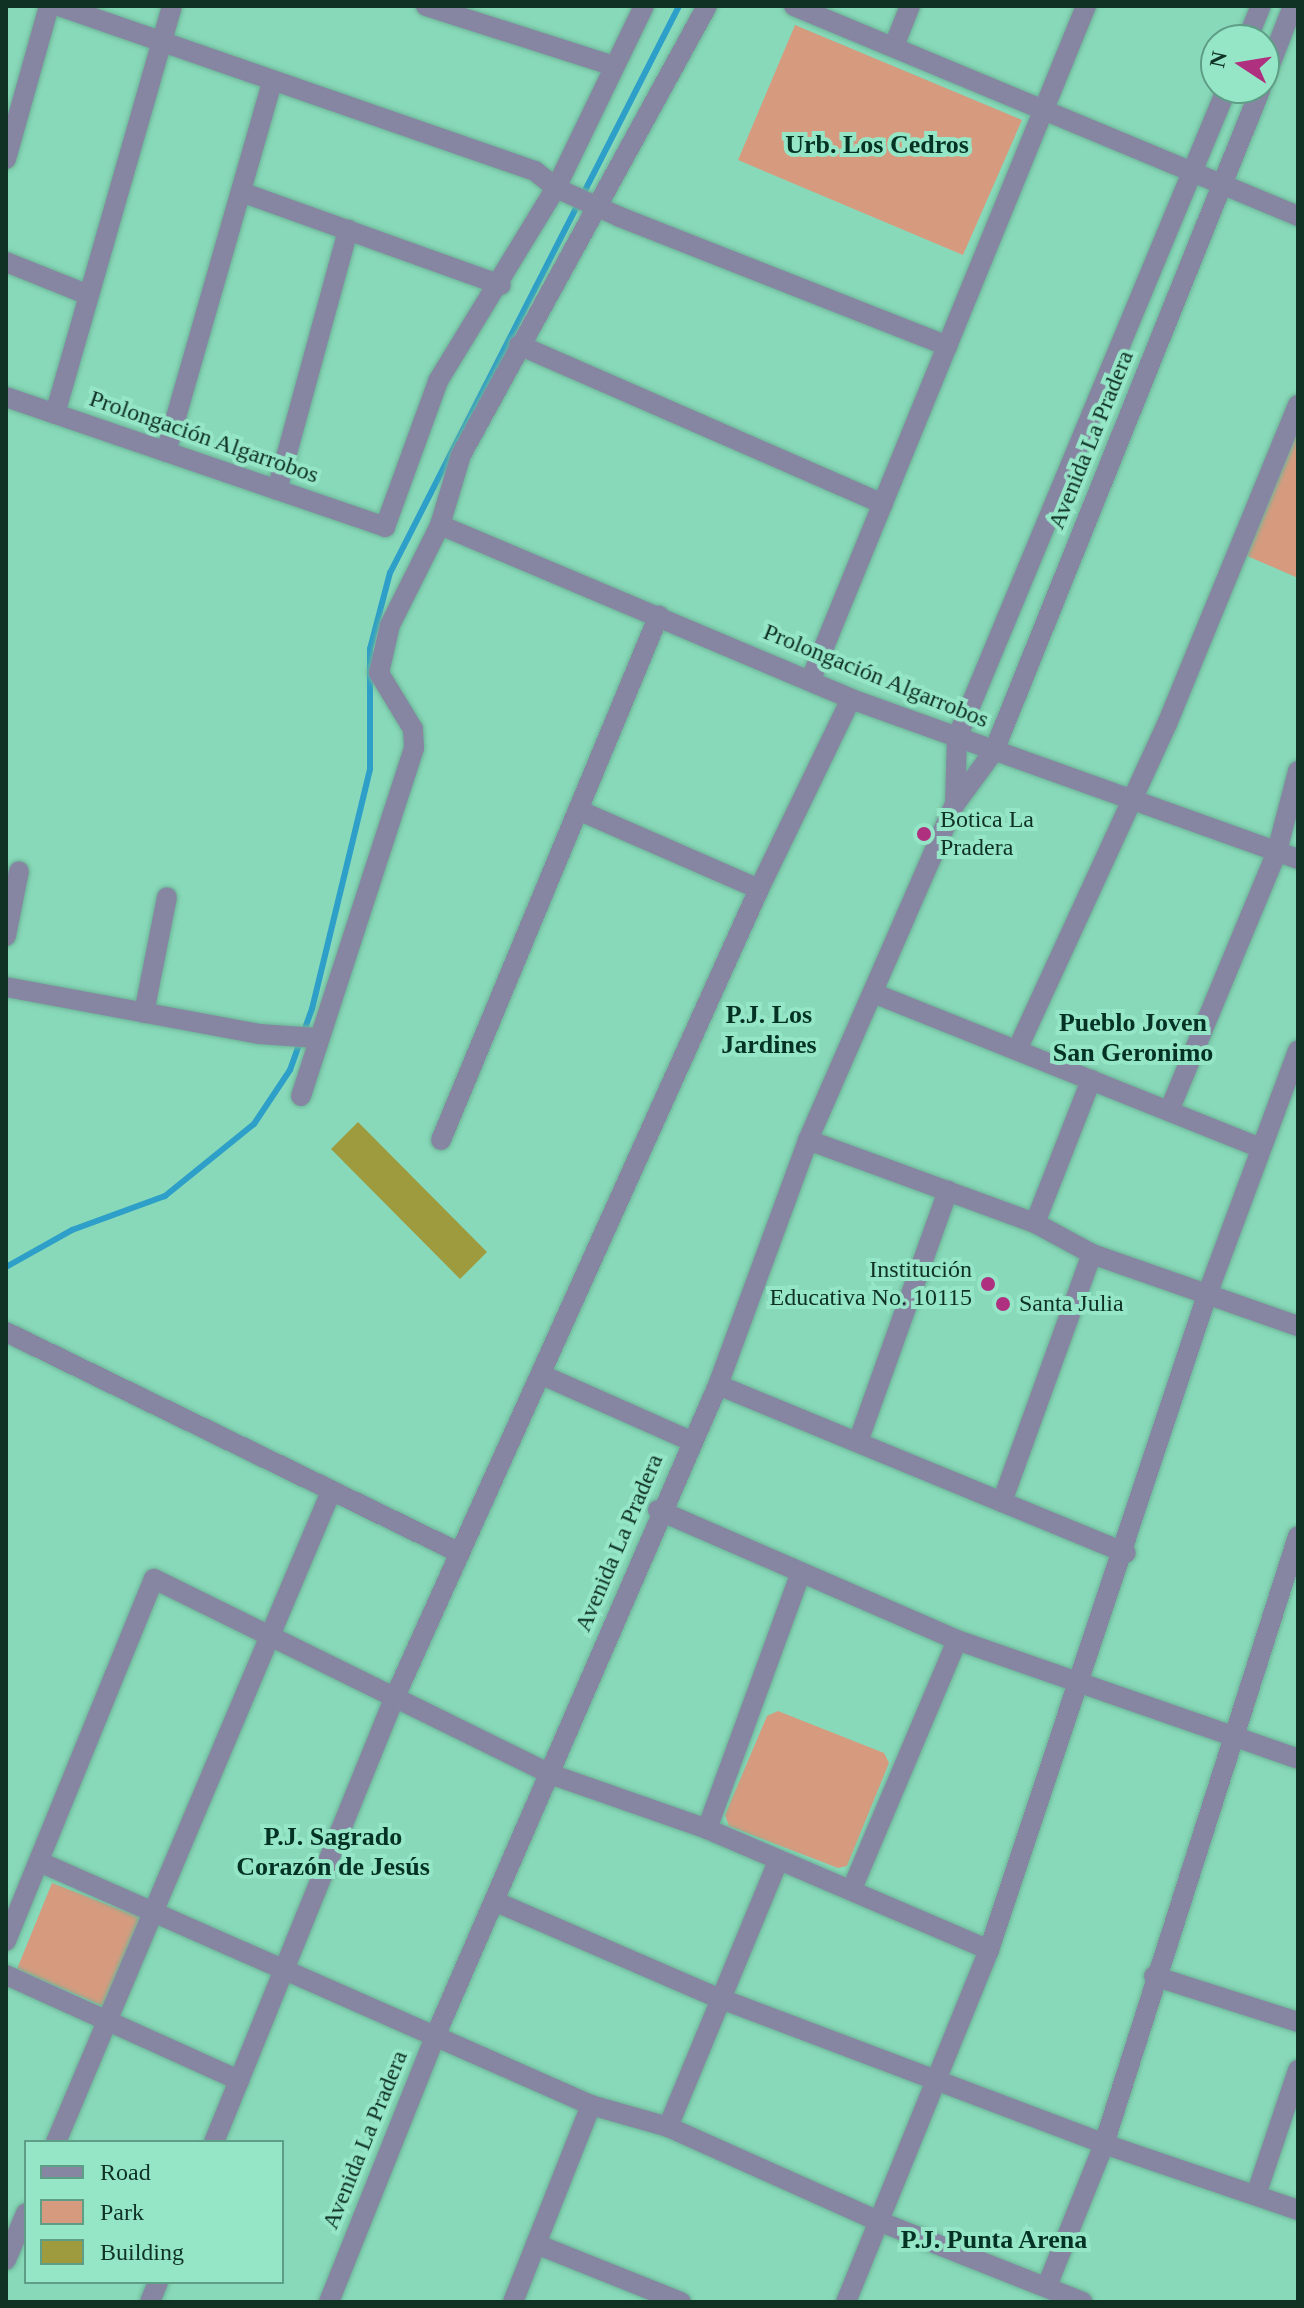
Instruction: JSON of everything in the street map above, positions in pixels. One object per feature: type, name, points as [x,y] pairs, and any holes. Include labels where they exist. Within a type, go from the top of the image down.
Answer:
[{"type":"street","points":[[6,159],[12,111],[49,6]]},
{"type":"street","points":[[59,6],[160,45],[535,171],[560,190],[591,204],[947,346]]},
{"type":"street","points":[[55,414],[86,294],[172,6]]},
{"type":"street","points":[[426,6],[611,65]]},
{"type":"street","points":[[241,192],[501,285],[560,190],[611,65],[644,6]]},
{"type":"street","points":[[301,1096],[309,1037],[414,748],[413,729],[379,673],[390,625],[440,525],[461,455],[591,204],[707,6]]},
{"type":"street","points":[[794,6],[1192,175],[1298,216]]},
{"type":"street","points":[[894,46],[910,6]]},
{"type":"street","points":[[811,679],[1086,6]]},
{"type":"street","points":[[1280,39],[1293,6]]},
{"type":"street","points":[[166,452],[272,82]]},
{"type":"street","name":"Avenida La Pradera","points":[[955,804],[957,738],[1221,104]]},
{"type":"street","name":"Avenida La Pradera","points":[[329,2302],[434,2039],[553,1775],[658,1510],[718,1385],[808,1140],[955,804],[994,751],[1255,104]]},
{"type":"street","points":[[277,490],[348,230]]},
{"type":"street","points":[[6,262],[86,294]]},
{"type":"street","name":"Prolongación Algarrobos","points":[[6,397],[385,527],[438,381],[501,285]]},
{"type":"street","points":[[519,345],[883,504]]},
{"type":"street","points":[[1017,1050],[1129,798],[1167,724],[1298,405]]},
{"type":"street","name":"Prolongación Algarrobos","points":[[440,525],[811,679],[851,699],[1298,859]]},
{"type":"street","points":[[441,1140],[659,615]]},
{"type":"street","points":[[215,2140],[394,1699],[759,889],[851,699]]},
{"type":"street","points":[[1169,1111],[1277,851],[1298,772]]},
{"type":"street","points":[[578,810],[759,889]]},
{"type":"street","points":[[6,936],[19,871]]},
{"type":"street","points":[[144,1013],[167,897]]},
{"type":"street","points":[[6,987],[144,1013],[309,1037]]},
{"type":"street","points":[[873,993],[1258,1147]]},
{"type":"street","points":[[846,2302],[989,1950],[1126,1553],[1207,1295],[1258,1147],[1298,1050]]},
{"type":"street","points":[[1035,1223],[1091,1080]]},
{"type":"street","points":[[808,1140],[1035,1223],[1092,1254],[1298,1326]]},
{"type":"street","points":[[858,1442],[948,1191]]},
{"type":"street","points":[[1002,1502],[1092,1254]]},
{"type":"street","points":[[6,1332],[330,1494],[460,1553]]},
{"type":"street","points":[[542,1375],[691,1441]]},
{"type":"street","points":[[718,1385],[1126,1553]]},
{"type":"street","points":[[57,2140],[330,1494]]},
{"type":"street","points":[[658,1510],[800,1575],[957,1640],[1081,1688],[1298,1759]]},
{"type":"street","points":[[1047,2286],[1104,2144],[1154,1976],[1232,1738],[1290,1585],[1298,1536]]},
{"type":"street","points":[[707,1829],[800,1575]]},
{"type":"street","points":[[6,1941],[42,1863],[154,1579],[553,1775],[707,1829],[989,1950]]},
{"type":"street","points":[[852,1889],[957,1640]]},
{"type":"street","points":[[668,2127],[778,1861]]},
{"type":"street","points":[[42,1863],[285,1967],[434,2039],[591,2105],[668,2127],[878,2221],[1083,2302]]},
{"type":"street","points":[[494,1901],[721,1999],[1104,2144],[1257,2192],[1298,2210]]},
{"type":"street","points":[[6,1975],[239,2080]]},
{"type":"street","points":[[1154,1976],[1298,2022]]},
{"type":"street","points":[[1257,2192],[1298,2070]]},
{"type":"street","points":[[513,2302],[591,2105]]},
{"type":"street","points":[[6,2260],[24,2218]]},
{"type":"street","points":[[536,2244],[681,2302]]},
{"type":"green space","points":[[795,25],[1022,120],[963,255],[738,160]]},
{"type":"green space","points":[[1298,429],[1298,578],[1245,555]]},
{"type":"green space","points":[[778,1711],[884,1753],[889,1763],[847,1866],[838,1868],[729,1826],[725,1815],[767,1716]]},
{"type":"green space","points":[[52,1883],[145,1919],[107,2008],[17,1969]]},
{"type":"building","points":[[358,1122],[487,1252],[460,1279],[331,1149]]},
{"type":"waterway","points":[[6,1267],[72,1230],[165,1196],[254,1124],[290,1070],[312,1009],[370,769],[370,649],[390,573],[679,6]]},
{"type":"place","name":"Botica La Pradera","points":[[924,834]]},
{"type":"place","name":"Institución Educativa No. 10115","points":[[988,1284]]},
{"type":"place","name":"Santa Julia","points":[[1003,1304]]},
{"type":"district","name":"Urb. Los Cedros","points":[[877,145]]},
{"type":"district","name":"P.J. Los Jardines","points":[[769,1030]]},
{"type":"district","name":"Pueblo Joven San Geronimo","points":[[1133,1038]]},
{"type":"district","name":"P.J. Sagrado Corazón de Jesús","points":[[333,1852]]},
{"type":"district","name":"P.J. Punta Arena","points":[[994,2240]]}]
